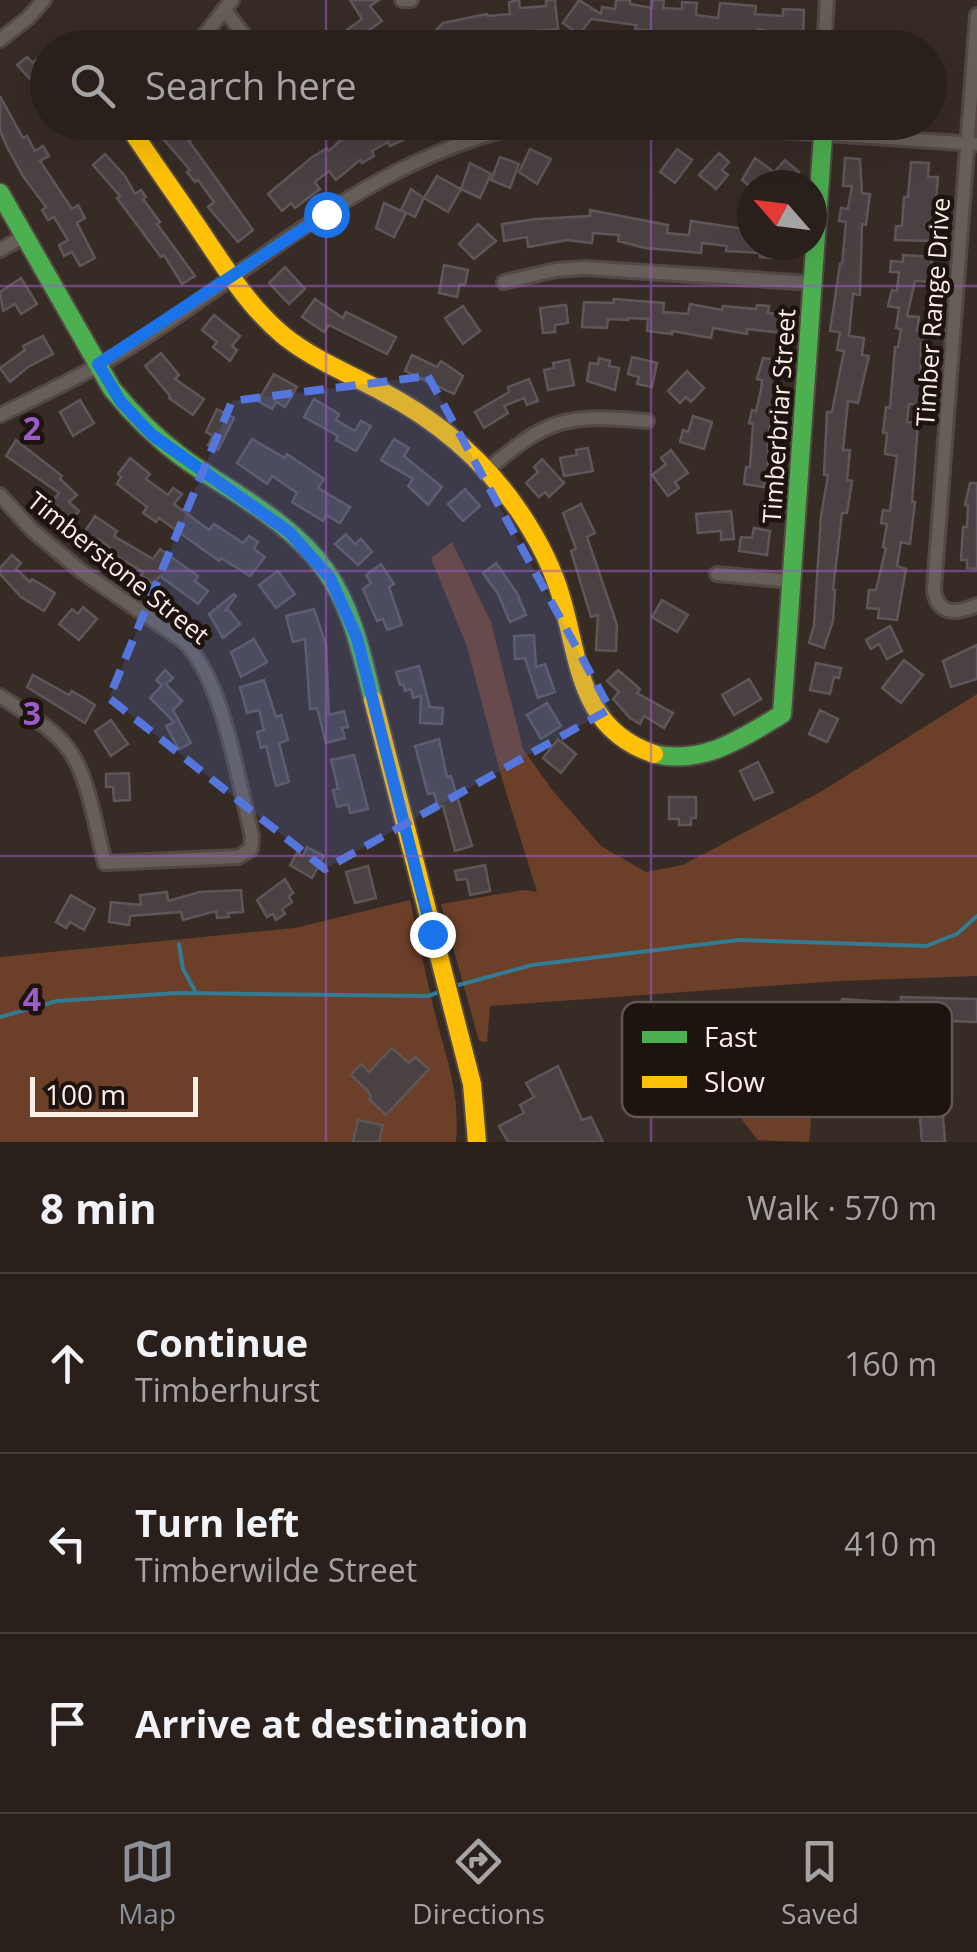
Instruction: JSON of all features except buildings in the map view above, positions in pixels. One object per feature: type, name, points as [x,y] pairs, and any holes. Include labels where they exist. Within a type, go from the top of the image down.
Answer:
[{"type":"street","points":[[0,40],[44,0]]},
{"type":"street","points":[[825,30],[827,0]]},
{"type":"street","points":[[208,30],[228,4],[243,30]]},
{"type":"street","name":"Timber Range Drive","points":[[977,15],[972,144],[934,589],[937,604],[944,610],[962,612],[977,605]]},
{"type":"street","points":[[141,140],[254,308],[287,339],[446,430],[488,470],[520,442],[552,424],[588,417],[647,421]]},
{"type":"street","points":[[0,415],[98,364],[408,163],[470,140]]},
{"type":"street","name":"Timberbriar Street","points":[[488,470],[523,515],[538,542],[566,611],[587,698],[620,739],[660,756],[702,756],[723,750],[782,714],[823,140]]},
{"type":"street","points":[[933,140],[972,144]]},
{"type":"street","points":[[0,193],[121,402],[152,435],[289,532],[330,578],[357,638],[474,1097],[477,1142]]},
{"type":"street","points":[[0,250],[24,236]]},
{"type":"street","points":[[504,282],[585,268],[813,283]]},
{"type":"street","name":"Timberstone Street","points":[[0,495],[54,550],[182,640],[200,658],[216,698],[252,836],[252,849],[238,857],[106,863],[70,750],[57,736],[0,696]]},
{"type":"street","points":[[717,574],[791,581]]},
{"type":"highlighted area","points":[[428,376],[610,709],[325,869],[109,698],[232,401]]},
{"type":"shaded area","points":[[452,542],[491,622],[523,749],[601,846],[646,872],[683,865],[822,791],[977,694],[977,976],[839,981],[490,1006],[487,1042],[479,1041],[441,904],[524,890],[537,892],[467,647],[431,558]]},
{"type":"shaded area","points":[[410,900],[452,1076],[456,1142],[0,1142],[0,957],[295,928]]},
{"type":"shaded area","points":[[740,1117],[811,1117],[809,1142],[758,1140]]},
{"type":"waterway","points":[[455,986],[532,965],[739,940],[926,946],[957,934],[977,916]]},
{"type":"waterway","points":[[179,944],[183,969],[195,991]]},
{"type":"waterway","points":[[0,1017],[57,1001],[177,993],[428,996],[442,991]]},
{"type":"traffic: fast","points":[[654,754],[705,753],[736,741],[782,714],[823,140]]},
{"type":"traffic: fast","points":[[0,193],[120,399],[173,450],[296,537],[326,571],[350,617],[373,700]]},
{"type":"traffic: slow","points":[[138,140],[233,279],[272,326],[307,352],[423,416],[458,443],[505,492],[549,565],[587,692],[597,711],[630,743],[654,754]]},
{"type":"traffic: slow","points":[[373,700],[472,1084],[477,1142]]},
{"type":"route","points":[[326,214],[98,364],[121,402],[152,435],[289,532],[320,562],[342,598],[357,638],[432,934]]}]
